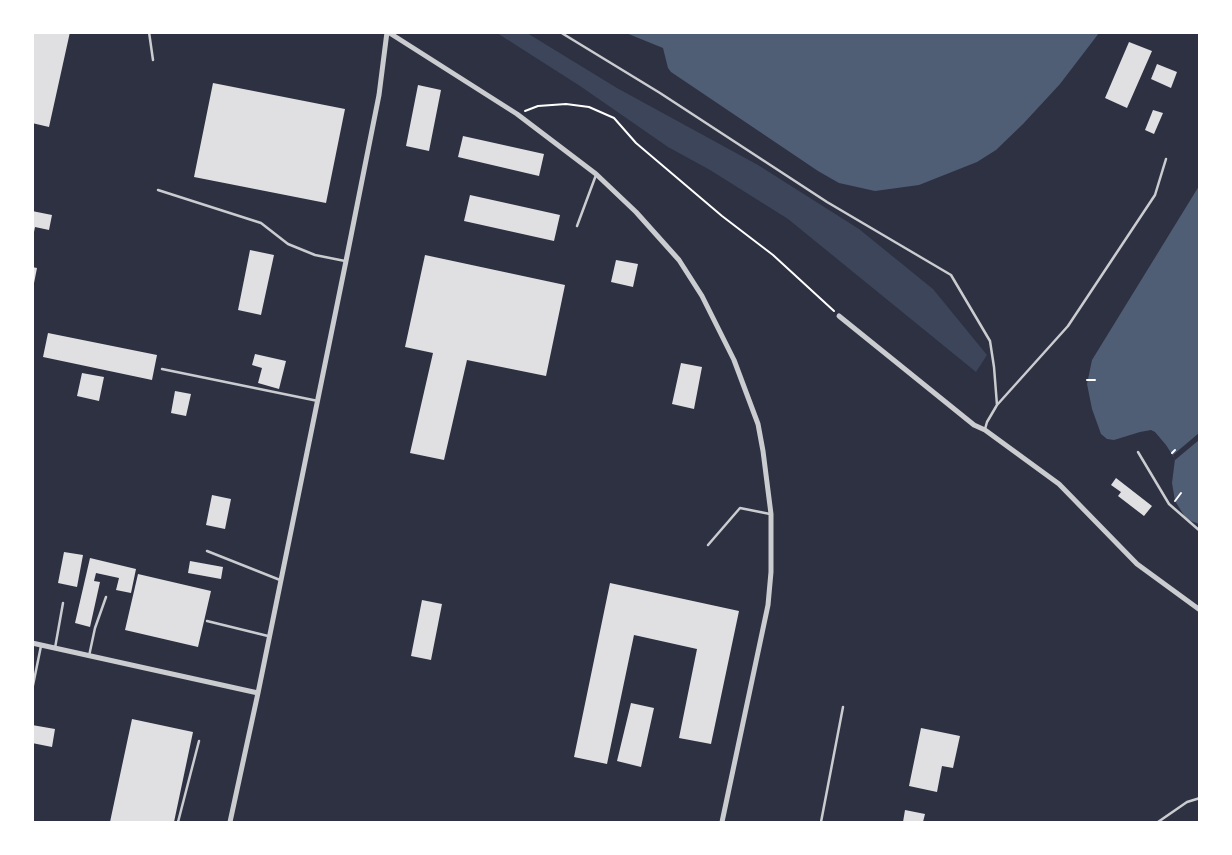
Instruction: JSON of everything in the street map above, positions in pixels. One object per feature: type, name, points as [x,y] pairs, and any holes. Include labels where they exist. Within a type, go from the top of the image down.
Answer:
[{"type":"street","points":[[230,822],[270,636],[379,95],[387,32],[517,114],[596,174],[636,212],[679,260],[702,296],[734,360],[758,424],[764,451],[771,514],[771,572],[768,606],[722,822]]},
{"type":"street","points":[[839,316],[974,425],[984,430],[1059,484],[1137,564],[1200,610]]},
{"type":"street","points":[[32,643],[258,693]]},
{"type":"lane","points":[[149,32],[153,60]]},
{"type":"lane","points":[[560,32],[660,93],[827,202],[951,275],[990,341],[997,405]]},
{"type":"lane","points":[[984,430],[997,405],[1068,326],[1155,195],[1166,159]]},
{"type":"lane","points":[[577,226],[596,174]]},
{"type":"lane","points":[[158,190],[261,224],[288,244],[315,256],[346,261]]},
{"type":"lane","points":[[162,369],[318,401]]},
{"type":"lane","points":[[1138,452],[1169,504],[1200,530]]},
{"type":"lane","points":[[708,545],[740,508],[771,514]]},
{"type":"lane","points":[[207,550],[281,580]]},
{"type":"lane","points":[[89,656],[95,628],[106,597]]},
{"type":"lane","points":[[55,648],[63,603]]},
{"type":"lane","points":[[207,621],[270,636]]},
{"type":"lane","points":[[32,690],[41,645]]},
{"type":"lane","points":[[821,822],[843,707]]},
{"type":"lane","points":[[178,822],[199,740]]},
{"type":"lane","points":[[1158,822],[1187,802],[1200,798]]},
{"type":"path","points":[[517,114],[538,106],[566,104],[590,107],[614,118],[636,144],[722,216],[773,255],[839,316]]},
{"type":"path","points":[[1087,380],[1095,380]]},
{"type":"path","points":[[1172,453],[1175,450]]},
{"type":"path","points":[[1175,501],[1181,494]]},
{"type":"shaded area","points":[[497,33],[527,33],[617,88],[758,165],[859,229],[933,289],[987,355],[976,372],[788,219],[710,170],[668,147],[580,86]]},
{"type":"shaded area","points":[[626,33],[1099,33],[1060,84],[996,150],[977,162],[919,185],[875,191],[839,183],[818,171],[671,72],[668,68],[663,48]]},
{"type":"shaded area","points":[[1199,186],[1199,524],[1185,517],[1175,501],[1172,483],[1175,459],[1166,445],[1151,430],[1114,440],[1107,439],[1101,434],[1092,409],[1087,384],[1092,360]]},
{"type":"pier","points":[[1199,433],[1199,440],[1175,460],[1173,455]]},
{"type":"building","points":[[32,32],[70,32],[49,127],[32,123]]},
{"type":"building","points":[[1129,42],[1152,51],[1127,108],[1105,98]]},
{"type":"building","points":[[1157,64],[1177,72],[1171,88],[1151,79]]},
{"type":"building","points":[[213,83],[345,109],[326,203],[194,177]]},
{"type":"building","points":[[418,85],[441,90],[429,151],[406,146]]},
{"type":"building","points":[[1153,110],[1163,113],[1154,134],[1145,130]]},
{"type":"building","points":[[463,136],[544,154],[539,176],[458,157]]},
{"type":"building","points":[[470,195],[560,215],[554,241],[464,221]]},
{"type":"building","points":[[32,211],[52,215],[49,230],[35,227],[34,232],[32,231]]},
{"type":"building","points":[[250,250],[274,255],[261,315],[238,310]]},
{"type":"building","points":[[425,255],[565,285],[546,376],[467,360],[444,460],[410,453],[433,353],[405,347]]},
{"type":"building","points":[[616,260],[638,264],[633,287],[611,282]]},
{"type":"building","points":[[32,267],[37,268],[33,288],[32,288]]},
{"type":"building","points":[[48,333],[157,355],[152,380],[43,357]]},
{"type":"building","points":[[255,354],[286,361],[279,389],[258,383],[262,368],[252,365]]},
{"type":"building","points":[[681,363],[702,367],[694,409],[672,404]]},
{"type":"building","points":[[82,373],[104,377],[99,401],[77,396]]},
{"type":"building","points":[[175,391],[191,394],[186,416],[171,413]]},
{"type":"building","points":[[1116,478],[1152,506],[1144,516],[1118,496],[1121,492],[1111,485]]},
{"type":"building","points":[[212,495],[231,499],[225,529],[206,525]]},
{"type":"building","points":[[64,552],[83,555],[77,587],[58,583]]},
{"type":"building","points":[[90,558],[136,569],[131,593],[116,590],[119,578],[96,573],[94,581],[100,582],[90,627],[75,623]]},
{"type":"building","points":[[190,561],[223,567],[221,579],[188,573]]},
{"type":"building","points":[[138,574],[211,591],[198,647],[125,630]]},
{"type":"building","points":[[610,583],[739,611],[711,744],[679,738],[697,649],[634,635],[607,764],[574,757]]},
{"type":"building","points":[[422,600],[442,604],[431,660],[411,656]]},
{"type":"building","points":[[631,703],[654,708],[641,767],[617,761]]},
{"type":"building","points":[[132,719],[193,732],[174,822],[110,822]]},
{"type":"building","points":[[32,725],[55,729],[52,747],[32,743]]},
{"type":"building","points":[[921,728],[960,736],[953,768],[942,766],[937,792],[909,786]]},
{"type":"building","points":[[905,810],[925,814],[923,822],[903,822]]}]
